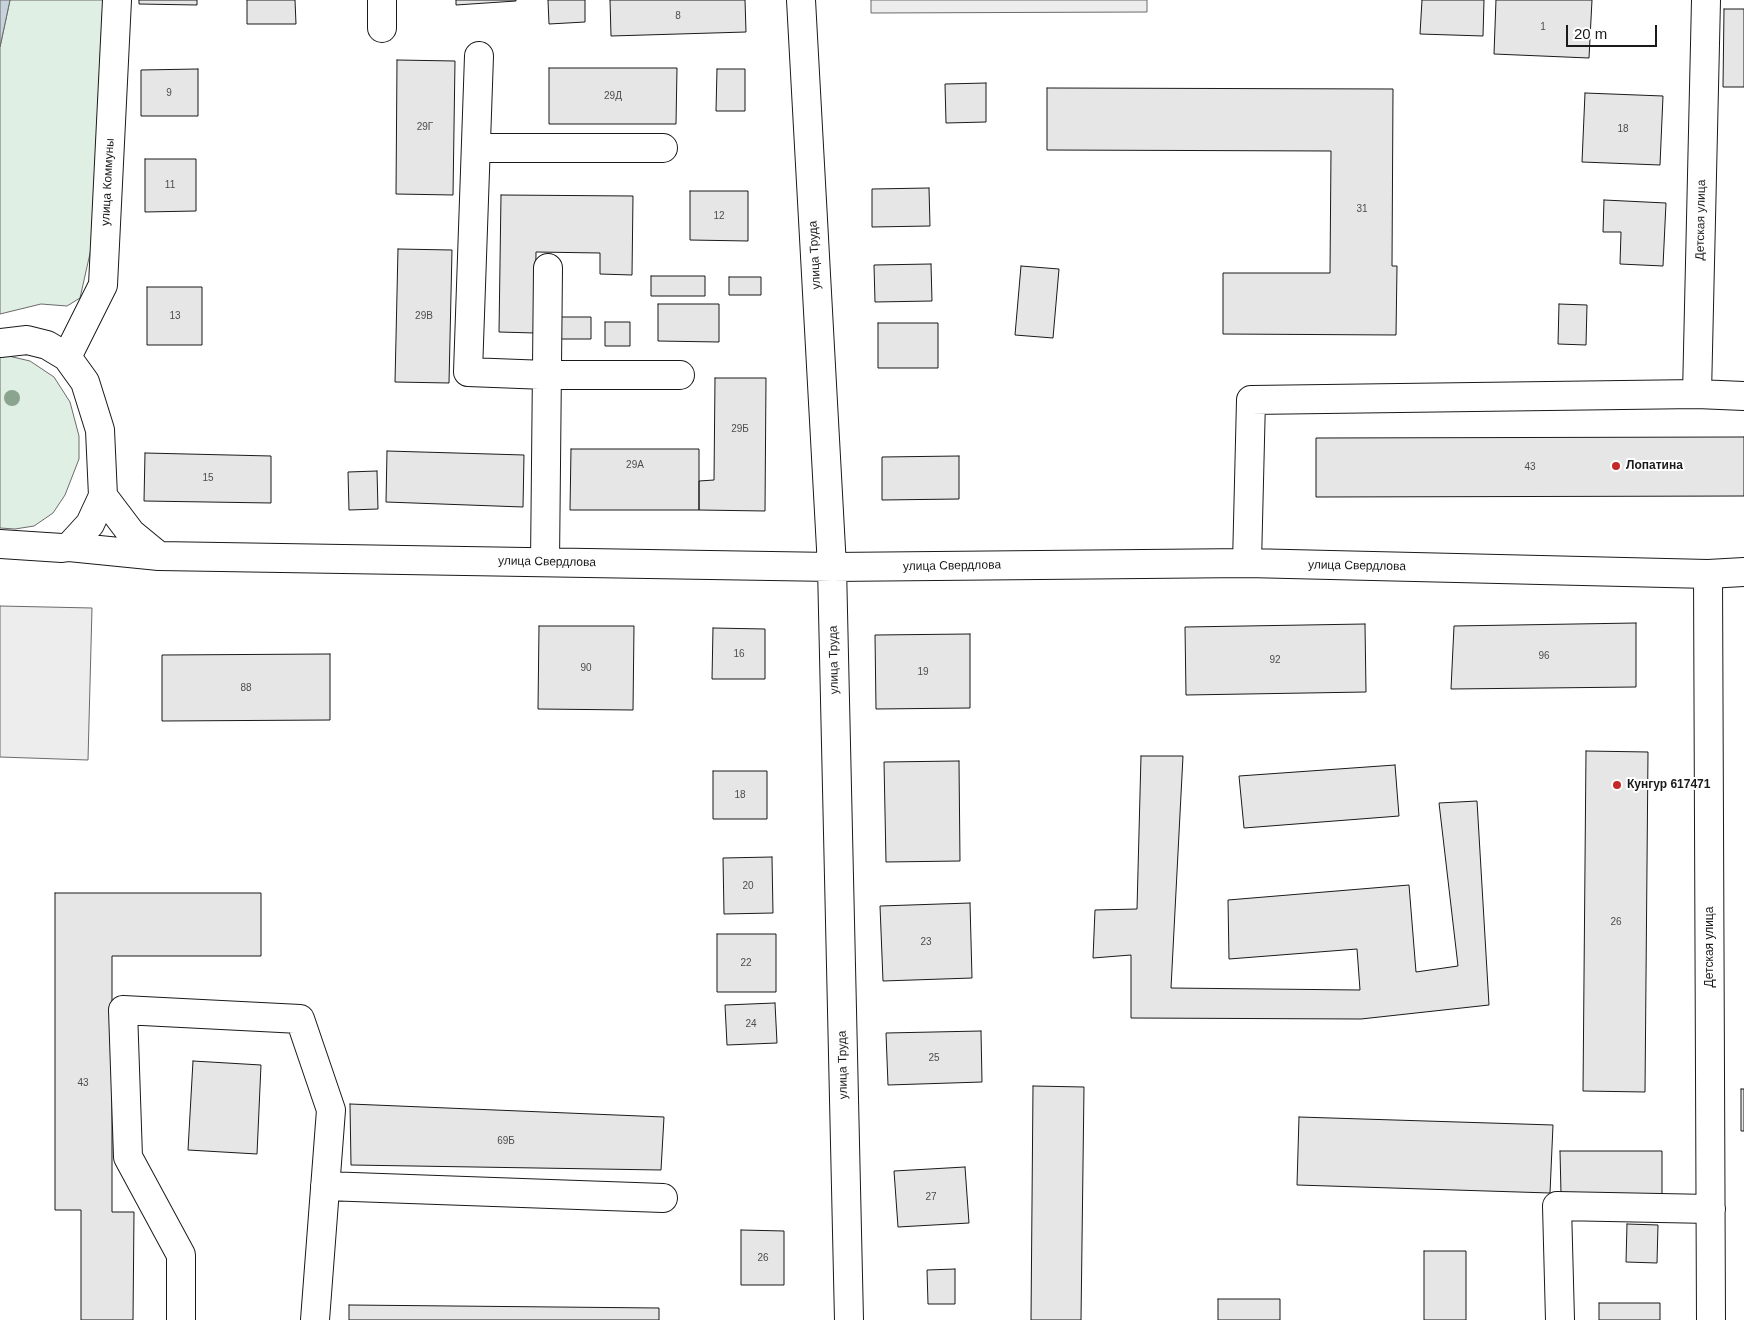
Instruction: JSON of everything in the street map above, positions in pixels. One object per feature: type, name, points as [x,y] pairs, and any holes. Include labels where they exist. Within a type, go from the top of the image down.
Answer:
[{"type":"street","name":"улица Коммуны","points":[[67,357],[103,285],[117,0]]},
{"type":"street","points":[[382,0],[382,28]]},
{"type":"street","name":"улица Труда","points":[[801,0],[832,567],[849,1320]]},
{"type":"street","name":"Детская улица","points":[[1697,394],[1706,0]]},
{"type":"street","points":[[479,56],[468,372],[546,375],[680,374]]},
{"type":"street","points":[[476,148],[663,148]]},
{"type":"street","points":[[544,562],[548,268]]},
{"type":"street","points":[[0,343],[27,340],[47,345],[67,357],[85,382],[100,430],[103,496],[90,524],[69,547]]},
{"type":"street","points":[[1247,563],[1251,400],[1697,394],[1744,396]]},
{"type":"street","points":[[103,496],[131,533],[160,556]]},
{"type":"street","name":"улица Свердлова","points":[[0,544],[69,547],[160,556],[832,567],[1247,563],[1708,574],[1744,572]]},
{"type":"street","name":"Детская улица","points":[[1708,574],[1711,1320]]},
{"type":"street","points":[[181,1320],[181,1255],[128,1156],[123,1010],[300,1019],[331,1110],[315,1320]]},
{"type":"street","points":[[325,1186],[663,1198]]},
{"type":"street","points":[[1560,1320],[1557,1206],[1711,1208]]},
{"type":"green space","points":[[10,0],[103,0],[91,249],[80,298],[67,306],[41,304],[0,314],[0,47]]},
{"type":"green space","points":[[0,354],[30,361],[54,377],[70,402],[79,436],[79,459],[65,495],[53,513],[34,526],[15,529],[0,528]]},
{"type":"shaded area","points":[[0,0],[10,0],[0,47]]},
{"type":"shaded area","points":[[871,0],[1147,0],[1147,12],[871,13]]},
{"type":"shaded area","points":[[0,606],[92,608],[88,760],[0,757]]},
{"type":"building","points":[[139,0],[197,0],[197,5],[139,4]]},
{"type":"building","points":[[247,0],[295,0],[296,24],[247,24]]},
{"type":"building","points":[[456,0],[516,0],[516,1],[456,5]]},
{"type":"building","points":[[548,0],[585,0],[585,22],[549,24]]},
{"type":"building","points":[[610,0],[745,0],[746,32],[611,36]]},
{"type":"building","points":[[1422,0],[1484,0],[1483,36],[1420,34]]},
{"type":"building","points":[[1496,0],[1592,0],[1589,58],[1494,54]]},
{"type":"building","points":[[1724,9],[1744,9],[1744,87],[1723,87]]},
{"type":"building","points":[[397,60],[455,61],[453,195],[396,194]]},
{"type":"building","points":[[549,68],[677,68],[676,124],[549,124]]},
{"type":"building","points":[[198,69],[198,116],[141,116],[141,70]]},
{"type":"building","points":[[717,69],[745,69],[745,111],[716,111]]},
{"type":"building","points":[[986,83],[986,122],[946,123],[945,84]]},
{"type":"building","points":[[1047,88],[1393,89],[1392,266],[1397,266],[1396,335],[1223,334],[1223,273],[1330,273],[1331,151],[1047,150]]},
{"type":"building","points":[[1585,93],[1663,96],[1660,165],[1582,162]]},
{"type":"building","points":[[145,159],[196,159],[196,211],[145,212]]},
{"type":"building","points":[[929,188],[930,226],[872,227],[872,189]]},
{"type":"building","points":[[690,191],[748,191],[748,241],[690,240]]},
{"type":"building","points":[[501,195],[633,196],[632,275],[600,274],[600,253],[536,252],[535,333],[499,332]]},
{"type":"building","points":[[1604,200],[1666,203],[1663,266],[1620,264],[1621,232],[1603,232]]},
{"type":"building","points":[[398,249],[452,250],[449,383],[395,382]]},
{"type":"building","points":[[931,264],[932,301],[875,302],[874,265]]},
{"type":"building","points":[[1021,266],[1059,269],[1053,338],[1015,335]]},
{"type":"building","points":[[651,276],[705,276],[705,296],[651,296]]},
{"type":"building","points":[[729,277],[761,277],[761,295],[729,295]]},
{"type":"building","points":[[147,287],[202,287],[202,345],[147,345]]},
{"type":"building","points":[[658,304],[719,304],[719,342],[658,341]]},
{"type":"building","points":[[1559,304],[1587,305],[1586,345],[1558,344]]},
{"type":"building","points":[[554,317],[591,317],[591,339],[554,339]]},
{"type":"building","points":[[605,322],[630,322],[630,346],[605,346]]},
{"type":"building","points":[[878,323],[938,323],[938,368],[878,368]]},
{"type":"building","points":[[715,378],[766,378],[765,511],[699,510],[699,481],[714,480]]},
{"type":"building","points":[[1744,437],[1744,496],[1316,497],[1316,438]]},
{"type":"building","points":[[571,449],[699,449],[699,510],[570,510]]},
{"type":"building","points":[[387,451],[524,455],[523,507],[386,502]]},
{"type":"building","points":[[145,453],[271,456],[271,503],[144,501]]},
{"type":"building","points":[[959,456],[959,499],[882,500],[882,457]]},
{"type":"building","points":[[377,471],[378,509],[349,510],[348,472]]},
{"type":"building","points":[[1636,623],[1636,687],[1451,689],[1454,626]]},
{"type":"building","points":[[1365,624],[1366,692],[1186,695],[1185,627]]},
{"type":"building","points":[[539,626],[634,626],[633,710],[538,709]]},
{"type":"building","points":[[713,628],[765,629],[765,679],[712,679]]},
{"type":"building","points":[[970,634],[970,708],[876,709],[875,635]]},
{"type":"building","points":[[330,654],[330,720],[162,721],[162,655]]},
{"type":"building","points":[[1586,751],[1648,752],[1645,1092],[1583,1091]]},
{"type":"building","points":[[1141,756],[1183,756],[1171,988],[1360,990],[1357,949],[1229,959],[1228,900],[1409,885],[1416,972],[1458,966],[1439,803],[1477,801],[1489,1005],[1361,1019],[1131,1018],[1131,955],[1093,958],[1095,910],[1137,909]]},
{"type":"building","points":[[959,761],[960,861],[886,862],[884,762]]},
{"type":"building","points":[[1395,765],[1399,816],[1244,828],[1239,776]]},
{"type":"building","points":[[713,771],[767,771],[767,819],[713,819]]},
{"type":"building","points":[[772,857],[773,913],[724,914],[723,858]]},
{"type":"building","points":[[55,893],[261,893],[261,956],[112,956],[112,1212],[134,1212],[133,1320],[81,1320],[81,1210],[55,1210]]},
{"type":"building","points":[[970,903],[972,978],[883,981],[880,906]]},
{"type":"building","points":[[717,934],[776,934],[776,992],[717,992]]},
{"type":"building","points":[[775,1003],[777,1043],[727,1045],[725,1005]]},
{"type":"building","points":[[981,1031],[982,1082],[888,1085],[886,1033]]},
{"type":"building","points":[[193,1061],[261,1065],[257,1154],[188,1150]]},
{"type":"building","points":[[1033,1086],[1084,1087],[1081,1320],[1031,1320]]},
{"type":"building","points":[[1741,1089],[1744,1089],[1744,1131],[1741,1131]]},
{"type":"building","points":[[350,1104],[664,1117],[661,1170],[351,1165]]},
{"type":"building","points":[[1299,1117],[1553,1125],[1550,1193],[1297,1185]]},
{"type":"building","points":[[1560,1151],[1662,1151],[1662,1194],[1561,1194]]},
{"type":"building","points":[[965,1167],[969,1223],[898,1227],[894,1171]]},
{"type":"building","points":[[1627,1224],[1658,1225],[1657,1263],[1626,1262]]},
{"type":"building","points":[[741,1230],[784,1231],[784,1285],[741,1285]]},
{"type":"building","points":[[1424,1251],[1466,1251],[1466,1320],[1424,1320]]},
{"type":"building","points":[[955,1269],[955,1304],[928,1304],[927,1270]]},
{"type":"building","points":[[1218,1299],[1280,1299],[1280,1320],[1218,1320]]},
{"type":"building","points":[[1599,1303],[1660,1303],[1660,1320],[1599,1320]]},
{"type":"building","points":[[349,1305],[659,1308],[659,1320],[349,1320]]},
{"type":"place","name":"Лопатина","points":[[1616,466]]},
{"type":"place","name":"Кунгур 617471","points":[[1617,785]]}]
